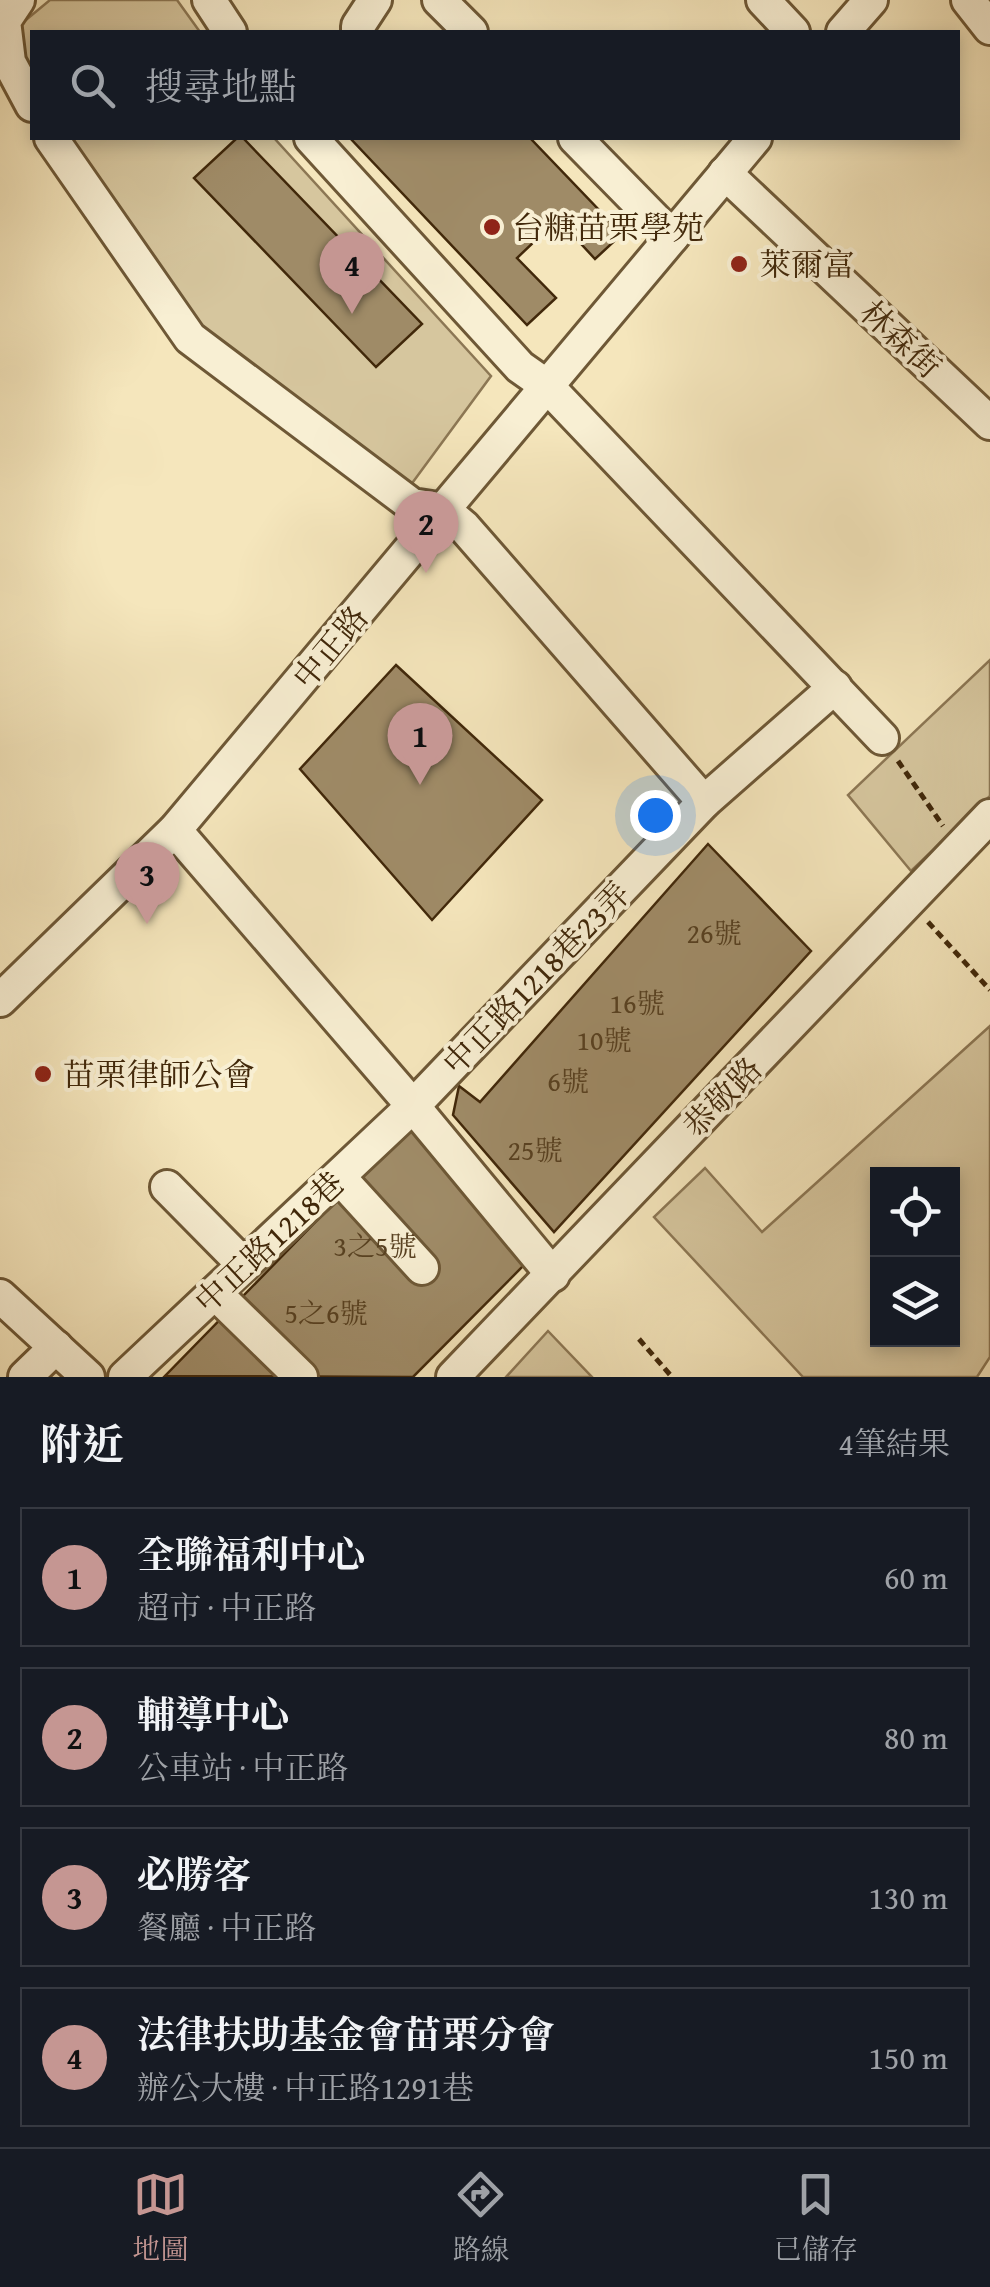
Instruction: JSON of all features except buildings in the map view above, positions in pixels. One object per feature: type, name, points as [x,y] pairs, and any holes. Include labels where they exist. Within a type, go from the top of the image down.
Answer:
[{"type":"street","points":[[18,0],[4,21],[9,62],[30,101]]},
{"type":"street","points":[[209,0],[229,30]]},
{"type":"street","points":[[358,30],[376,0]]},
{"type":"street","points":[[439,0],[469,30]]},
{"type":"street","points":[[763,0],[791,30]]},
{"type":"street","points":[[968,0],[990,28]]},
{"type":"street","points":[[52,140],[190,338],[412,505],[444,510],[464,527],[704,802]]},
{"type":"street","points":[[314,140],[520,366],[547,386],[882,738]]},
{"type":"street","points":[[577,140],[672,237]]},
{"type":"street","name":"中正路","points":[[0,1000],[175,830],[753,140]]},
{"type":"street","name":"林森街","points":[[725,173],[990,423]]},
{"type":"street","name":"中正路1218巷23弄","points":[[413,1106],[704,802],[836,687]]},
{"type":"street","name":"恭敬路","points":[[453,1377],[990,816]]},
{"type":"street","points":[[175,830],[413,1106],[552,1275]]},
{"type":"street","name":"中正路1218巷","points":[[142,1372],[215,1293],[413,1106]]},
{"type":"street","points":[[339,1177],[422,1268]]},
{"type":"street","points":[[167,1187],[244,1265]]},
{"type":"street","points":[[215,1293],[301,1377]]},
{"type":"street","points":[[0,1296],[88,1377]]},
{"type":"street","points":[[25,1377],[56,1347]]},
{"type":"path","points":[[882,738],[957,848]]},
{"type":"path","points":[[910,902],[990,990]]},
{"type":"path","points":[[639,1339],[672,1377]]},
{"type":"shaded area","points":[[50,0],[177,0],[199,30],[30,30],[30,94],[15,29]]},
{"type":"shaded area","points":[[57,140],[276,140],[491,376],[410,486],[215,355]]},
{"type":"shaded area","points":[[990,660],[990,796],[911,871],[848,795]]},
{"type":"shaded area","points":[[990,1026],[990,1357],[977,1377],[803,1377],[654,1217],[705,1168],[762,1232]]},
{"type":"shaded area","points":[[548,1331],[592,1377],[506,1377]]},
{"type":"place","name":"台糖苗栗學苑","points":[[492,227]]},
{"type":"place","name":"萊爾富","points":[[739,264]]},
{"type":"place","name":"法律扶助基金會苗栗分會","points":[[352,314]]},
{"type":"place","name":"輔導中心","points":[[426,573]]},
{"type":"place","name":"全聯福利中心","points":[[420,785]]},
{"type":"place","name":"必勝客","points":[[147,924]]},
{"type":"place","name":"苗栗律師公會","points":[[43,1074]]}]
